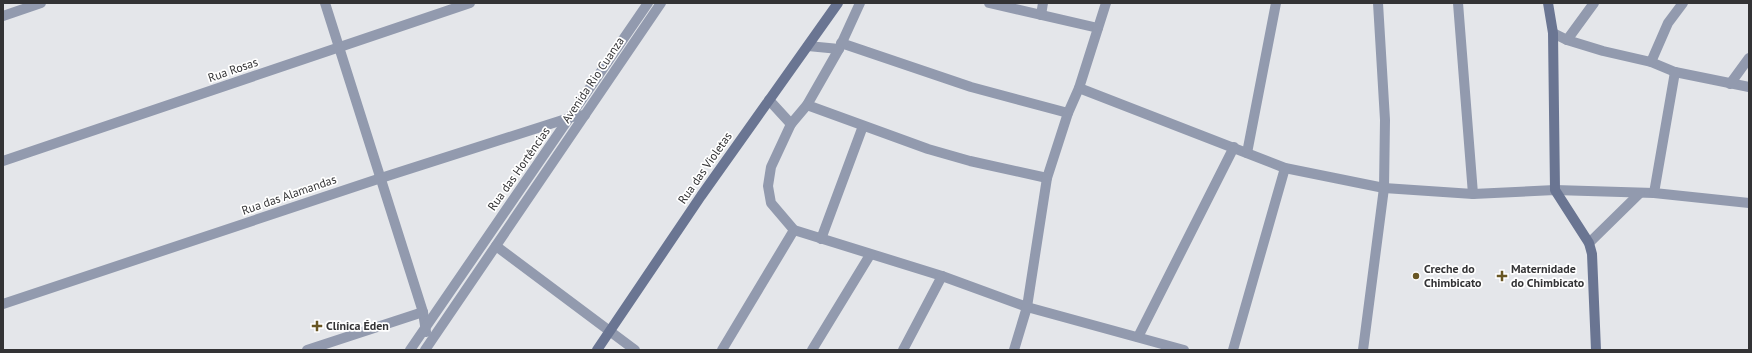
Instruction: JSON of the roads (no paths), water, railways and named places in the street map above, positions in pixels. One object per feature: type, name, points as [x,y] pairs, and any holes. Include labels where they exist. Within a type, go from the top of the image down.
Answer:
[{"type":"street","points":[[3,16],[41,3]]},
{"type":"street","points":[[325,3],[338,48],[423,312],[426,348]]},
{"type":"street","name":"Rua Rosas","points":[[3,161],[470,3]]},
{"type":"street","name":"Rua das Hortências","points":[[410,350],[572,116],[648,3]]},
{"type":"street","name":"Avenida Rio Cuanza","points":[[426,348],[661,3]]},
{"type":"street","name":"Rua das Violetas","points":[[597,350],[769,100],[838,3]]},
{"type":"street","points":[[860,3],[840,46],[807,104],[792,124],[772,167],[768,186],[771,203],[794,230],[870,255],[942,276],[1027,307],[1184,350]]},
{"type":"street","points":[[989,3],[1098,28]]},
{"type":"street","points":[[1041,14],[1043,3]]},
{"type":"street","points":[[1014,350],[1027,307],[1047,178],[1068,113],[1079,88],[1106,3]]},
{"type":"street","points":[[1247,153],[1276,3]]},
{"type":"street","points":[[1363,350],[1384,188],[1386,120],[1378,3]]},
{"type":"street","points":[[1458,3],[1473,194]]},
{"type":"street","points":[[1548,3],[1553,33],[1555,190],[1589,243],[1594,266],[1596,350]]},
{"type":"street","points":[[1567,40],[1594,3]]},
{"type":"street","points":[[1651,62],[1668,23],[1684,3]]},
{"type":"street","points":[[1553,33],[1567,40],[1603,51],[1651,62],[1675,72],[1749,87]]},
{"type":"street","points":[[808,46],[840,46],[964,85],[1068,113]]},
{"type":"street","points":[[1730,84],[1749,58]]},
{"type":"street","points":[[1654,193],[1675,72]]},
{"type":"street","points":[[1079,88],[1286,168],[1384,188],[1473,194],[1555,190],[1654,193],[1749,203]]},
{"type":"street","points":[[769,100],[792,124]]},
{"type":"street","points":[[807,104],[862,126],[956,157],[1047,178]]},
{"type":"street","name":"Rua das Alamandas","points":[[3,304],[381,178],[572,116],[585,115]]},
{"type":"street","points":[[821,239],[862,126]]},
{"type":"street","points":[[1138,337],[1234,147]]},
{"type":"street","points":[[1233,350],[1286,168]]},
{"type":"street","points":[[1589,243],[1640,193]]},
{"type":"street","points":[[722,350],[794,230]]},
{"type":"street","points":[[496,246],[635,350]]},
{"type":"street","points":[[812,350],[870,255]]},
{"type":"street","points":[[903,350],[942,276]]},
{"type":"street","points":[[307,350],[423,312]]},
{"type":"place","name":"Creche do Chimbicato","points":[[1416,276]]},
{"type":"place","name":"Maternidade do Chimbicato","points":[[1502,276]]},
{"type":"place","name":"Clínica Éden","points":[[317,326]]}]
